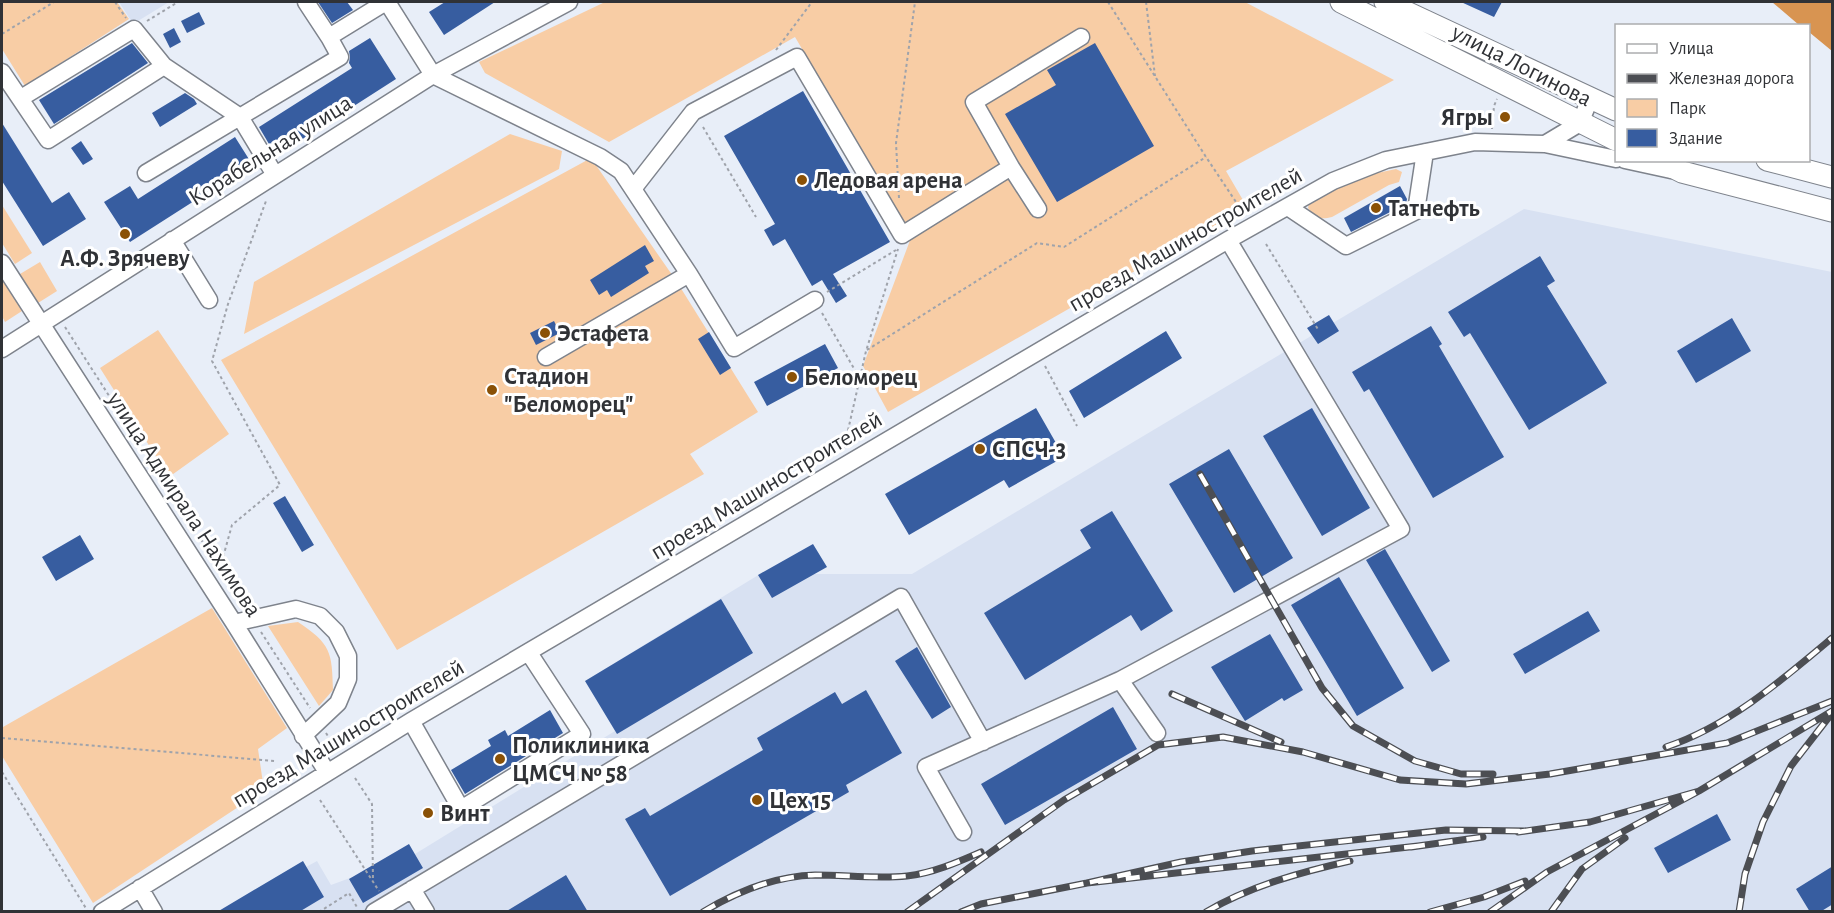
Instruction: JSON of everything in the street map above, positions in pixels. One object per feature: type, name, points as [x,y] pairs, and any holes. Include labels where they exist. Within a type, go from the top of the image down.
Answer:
[{"type":"main road","name":"улица Логинова","points":[[1341,2],[1615,139]]},
{"type":"main road","name":"улица Логинова","points":[[1385,2],[1615,109]]},
{"type":"main road","points":[[1662,162],[1682,172],[1833,211]]},
{"type":"main road","points":[[1775,162],[1833,177]]},
{"type":"street","points":[[146,174],[339,57],[306,2]]},
{"type":"street","name":"Корабельная улица","points":[[2,349],[433,75],[569,2]]},
{"type":"street","points":[[329,37],[391,3],[433,75],[600,157],[621,171],[734,348],[815,300]]},
{"type":"street","points":[[21,98],[134,29],[164,66],[240,117],[275,175]]},
{"type":"street","points":[[1038,209],[974,102],[1081,37]]},
{"type":"street","points":[[633,189],[693,112],[797,57],[902,235],[1011,167]]},
{"type":"street","points":[[2,72],[48,140],[164,66]]},
{"type":"street","points":[[1545,144],[1580,123],[1590,99]]},
{"type":"street","name":"проезд Машиностроителей","points":[[102,912],[411,721],[1228,240],[1334,181],[1386,160],[1474,142],[1545,144],[1615,159]]},
{"type":"street","points":[[1288,207],[1346,246],[1416,211],[1425,152]]},
{"type":"street","points":[[1634,162],[1682,172]]},
{"type":"street","points":[[172,240],[209,300]]},
{"type":"street","points":[[963,832],[926,767],[1120,680],[1401,529],[1228,240]]},
{"type":"street","name":"улица Адмирала Нахимова","points":[[2,263],[234,623],[327,772]]},
{"type":"street","points":[[546,357],[688,274]]},
{"type":"street","points":[[370,909],[412,888],[901,597],[983,742]]},
{"type":"street","points":[[234,623],[296,609],[320,616],[336,632],[348,656],[348,679],[338,703],[303,736]]},
{"type":"street","points":[[411,721],[461,809],[582,734],[529,652]]},
{"type":"street","points":[[1120,680],[1158,733]]},
{"type":"street","points":[[140,888],[154,912]]},
{"type":"street","points":[[412,888],[426,912]]},
{"type":"path","points":[[2,34],[54,2]]},
{"type":"path","points":[[134,29],[178,2]]},
{"type":"path","points":[[1108,2],[1238,205]]},
{"type":"path","points":[[1146,2],[1156,77]]},
{"type":"path","points":[[700,122],[756,217]]},
{"type":"path","points":[[866,351],[1037,243],[1064,247],[1206,157]]},
{"type":"path","points":[[220,568],[232,525],[280,485],[212,361],[228,304],[275,175]]},
{"type":"path","points":[[1266,244],[1319,331]]},
{"type":"path","points":[[860,379],[815,300],[898,248]]},
{"type":"path","points":[[62,322],[337,750]]},
{"type":"path","points":[[1038,352],[1077,426]]},
{"type":"path","points":[[2,738],[275,761]]},
{"type":"path","points":[[2,772],[88,912]]},
{"type":"path","points":[[355,778],[372,804],[373,881]]},
{"type":"path","points":[[320,800],[380,894]]},
{"type":"path","points":[[318,912],[349,893],[359,911],[370,909]]},
{"type":"shaded area","points":[[119,2],[169,2],[133,24]]},
{"type":"shaded area","points":[[1772,2],[1832,2],[1832,51],[1810,33],[1810,24],[1798,24]]},
{"type":"shaded area","points":[[1524,209],[1832,272],[1832,911],[299,912],[324,897],[306,867],[317,861],[331,885],[415,854],[615,731],[585,681],[760,574],[912,574]]},
{"type":"green space","points":[[2,2],[117,2],[129,19],[25,86],[2,49]]},
{"type":"green space","points":[[605,2],[1245,2],[1394,80],[1226,171],[1247,207],[888,412],[863,366],[912,235],[795,37],[609,142],[485,73],[479,62]]},
{"type":"green space","points":[[510,134],[562,151],[559,169],[244,334],[254,282]]},
{"type":"green space","name":"Стадион \"Беломорец\"","points":[[591,158],[677,282],[758,412],[690,454],[704,474],[397,650],[221,360]]},
{"type":"green space","points":[[1396,169],[1402,172],[1399,182],[1389,185],[1332,217],[1318,217],[1308,208],[1310,199],[1359,177]]},
{"type":"green space","points":[[2,205],[32,253],[15,264],[2,243]]},
{"type":"green space","points":[[40,262],[57,291],[38,303],[20,274]]},
{"type":"green space","points":[[2,277],[22,311],[5,322],[2,316]]},
{"type":"green space","points":[[158,330],[229,434],[169,477],[100,368]]},
{"type":"green space","points":[[212,608],[287,728],[258,749],[264,790],[93,903],[2,756],[3,727]]},
{"type":"green space","points":[[298,622],[323,643],[328,650],[332,666],[333,690],[319,706],[268,626]]},
{"type":"building","points":[[318,2],[347,2],[353,10],[332,23]]},
{"type":"building","points":[[445,2],[495,2],[444,35],[429,12]]},
{"type":"building","points":[[1461,2],[1502,2],[1494,17]]},
{"type":"building","points":[[199,12],[205,24],[187,33],[181,21]]},
{"type":"building","points":[[174,28],[181,42],[170,48],[163,34]]},
{"type":"building","points":[[370,38],[396,79],[276,156],[259,127],[352,68],[349,63],[349,51]]},
{"type":"building","points":[[132,43],[148,63],[54,124],[39,100]]},
{"type":"building","points":[[1095,43],[1154,146],[1057,202],[1005,114],[1056,85],[1047,70]]},
{"type":"building","name":"Ледовая арена","points":[[803,91],[890,242],[833,274],[847,296],[836,303],[822,280],[812,286],[785,239],[773,246],[764,230],[775,224],[724,136]]},
{"type":"building","points":[[185,93],[197,104],[160,127],[152,113]]},
{"type":"building","points":[[2,123],[52,203],[69,192],[86,219],[43,246],[2,181]]},
{"type":"building","points":[[235,137],[252,164],[130,242],[104,202],[130,186],[138,199]]},
{"type":"building","points":[[81,141],[93,159],[83,165],[71,148]]},
{"type":"building","points":[[1400,186],[1407,199],[1406,204],[1351,232],[1344,218]]},
{"type":"building","points":[[645,245],[654,261],[645,266],[649,273],[611,297],[607,290],[599,295],[590,280]]},
{"type":"building","points":[[1540,256],[1555,281],[1547,286],[1607,383],[1529,430],[1470,333],[1464,337],[1448,312]]},
{"type":"building","points":[[1329,315],[1339,331],[1318,344],[1307,328]]},
{"type":"building","points":[[1732,318],[1751,351],[1696,383],[1677,351]]},
{"type":"building","name":"Эстафета","points":[[554,321],[560,333],[536,345],[530,333]]},
{"type":"building","points":[[1431,326],[1442,344],[1439,346],[1504,457],[1433,498],[1369,389],[1364,392],[1352,372]]},
{"type":"building","points":[[1166,331],[1182,358],[1084,418],[1069,391]]},
{"type":"building","points":[[709,332],[731,368],[720,375],[698,339]]},
{"type":"building","name":"Беломорец","points":[[825,344],[838,368],[767,406],[754,382]]},
{"type":"building","points":[[1036,408],[1064,457],[1009,488],[1004,480],[909,535],[885,494]]},
{"type":"building","points":[[1312,408],[1370,508],[1322,536],[1263,436]]},
{"type":"building","points":[[1229,449],[1293,558],[1234,593],[1169,484]]},
{"type":"building","points":[[285,496],[314,545],[302,552],[273,503]]},
{"type":"building","points":[[1112,511],[1173,611],[1141,631],[1131,615],[1025,680],[984,613],[1091,548],[1080,530]]},
{"type":"building","points":[[80,535],[94,559],[56,581],[42,557]]},
{"type":"building","points":[[813,544],[827,567],[772,598],[758,575]]},
{"type":"building","points":[[1385,549],[1450,661],[1432,672],[1366,560]]},
{"type":"building","points":[[1339,577],[1404,688],[1357,716],[1291,605]]},
{"type":"building","points":[[721,599],[753,653],[617,734],[585,681]]},
{"type":"building","points":[[1588,611],[1600,631],[1525,674],[1513,654]]},
{"type":"building","points":[[1270,634],[1303,690],[1284,701],[1282,698],[1245,721],[1211,667]]},
{"type":"building","points":[[917,647],[951,707],[932,719],[895,661]]},
{"type":"building","name":"Цех 15","points":[[866,690],[902,753],[846,785],[849,792],[670,896],[625,819],[645,808],[650,816],[763,750],[757,738],[835,692],[842,704]]},
{"type":"building","points":[[1113,707],[1137,749],[1005,825],[981,784]]},
{"type":"building","name":"Поликлиника ЦМСЧ № 58","points":[[550,710],[563,733],[465,794],[451,770],[491,746],[488,740],[505,730],[508,736]]},
{"type":"building","points":[[1717,814],[1731,840],[1668,873],[1654,848]]},
{"type":"building","points":[[409,844],[423,868],[363,903],[349,879]]},
{"type":"building","points":[[303,861],[324,897],[299,912],[217,912]]},
{"type":"building","points":[[1833,866],[1833,904],[1820,912],[1810,912],[1796,889]]},
{"type":"building","points":[[566,875],[588,912],[505,912]]},
{"type":"railway","points":[[1200,474],[1322,688],[1353,726],[1415,761],[1461,774],[1493,774]]},
{"type":"railway","points":[[1666,747],[1689,738],[1733,714],[1774,685],[1832,638]]},
{"type":"railway","points":[[1172,694],[1281,742]]},
{"type":"railway","points":[[907,912],[1064,800],[1158,745],[1223,737],[1303,752],[1400,780],[1466,784],[1550,774],[1727,743],[1832,701]]},
{"type":"railway","points":[[1490,912],[1547,872],[1699,791],[1832,711]]},
{"type":"railway","points":[[1739,912],[1745,874],[1763,822],[1791,766],[1829,717]]},
{"type":"railway","points":[[1518,832],[1590,822],[1699,791]]},
{"type":"railway","points":[[1418,846],[1087,883],[1181,862],[1252,851],[1446,830],[1525,831]]},
{"type":"railway","points":[[1411,847],[1483,837]]},
{"type":"railway","points":[[1551,912],[1582,869],[1625,838]]},
{"type":"railway","points":[[703,912],[757,886],[786,878],[815,875],[872,877],[917,875],[981,852]]},
{"type":"railway","points":[[1206,912],[1276,881],[1350,861]]},
{"type":"railway","points":[[1430,912],[1484,897],[1525,881]]},
{"type":"railway","points":[[961,912],[981,904],[1087,883]]},
{"type":"place","name":"Ягры","points":[[1505,117]]},
{"type":"place","name":"Ледовая арена","points":[[802,180]]},
{"type":"place","name":"Татнефть","points":[[1376,208]]},
{"type":"place","name":"А.Ф. Зрячеву","points":[[125,234]]},
{"type":"place","name":"Эстафета","points":[[545,333]]},
{"type":"place","name":"Беломорец","points":[[792,377]]},
{"type":"place","name":"Стадион \"Беломорец\"","points":[[492,390]]},
{"type":"place","name":"СПСЧ-3","points":[[980,449]]},
{"type":"place","name":"Поликлиника ЦМСЧ № 58","points":[[500,759]]},
{"type":"place","name":"Цех 15","points":[[757,800]]},
{"type":"place","name":"Винт","points":[[428,813]]}]
